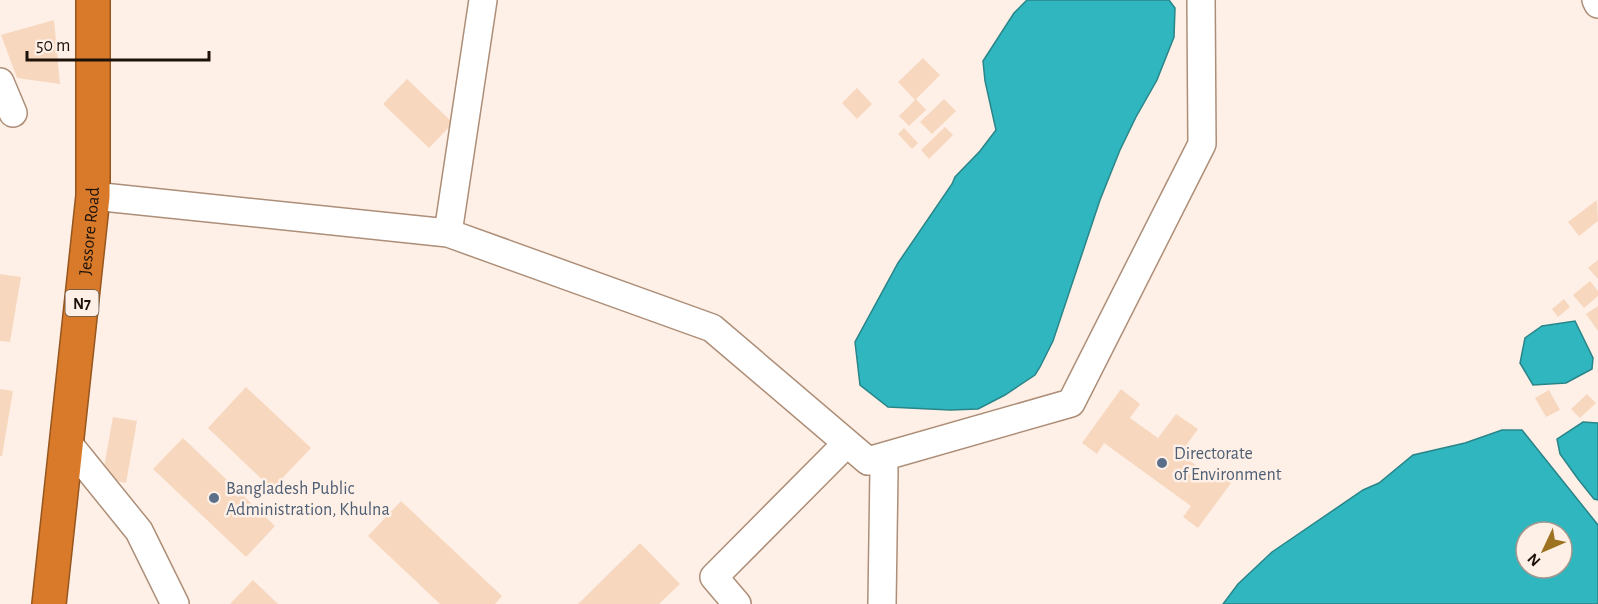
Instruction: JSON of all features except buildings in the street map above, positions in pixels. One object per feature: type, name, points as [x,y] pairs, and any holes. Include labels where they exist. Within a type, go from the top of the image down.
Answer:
[{"type":"highway","name":"Jessore Road","points":[[49,604],[93,196],[93,0]]},
{"type":"street","points":[[448,233],[483,0]]},
{"type":"street","points":[[93,196],[448,233],[712,328],[868,461],[1071,403],[1202,144],[1201,0]]},
{"type":"street","points":[[1596,0],[1598,4]]},
{"type":"street","points":[[0,82],[12,113]]},
{"type":"street","points":[[67,442],[139,531],[175,604]]},
{"type":"street","points":[[737,604],[714,577],[847,444]]},
{"type":"street","points":[[882,604],[883,457]]},
{"type":"water","points":[[1027,0],[1169,0],[1175,8],[1174,37],[1157,80],[1120,150],[1100,200],[1053,341],[1035,375],[1005,395],[978,409],[888,407],[860,385],[855,342],[898,263],[955,177],[996,130],[983,61],[1014,13]]},
{"type":"water","points":[[1575,321],[1593,358],[1592,369],[1566,383],[1533,385],[1520,363],[1525,338],[1542,326]]},
{"type":"water","points":[[1583,422],[1598,423],[1598,500],[1594,499],[1560,454],[1557,439]]},
{"type":"water","points":[[1502,430],[1522,430],[1598,525],[1598,604],[1223,604],[1238,584],[1272,552],[1363,490],[1379,483],[1413,455],[1465,443]]},
{"type":"place","name":"Directorate of Environment","points":[[1162,463]]},
{"type":"place","name":"Bangladesh Public Administration, Khulna","points":[[214,498]]}]
